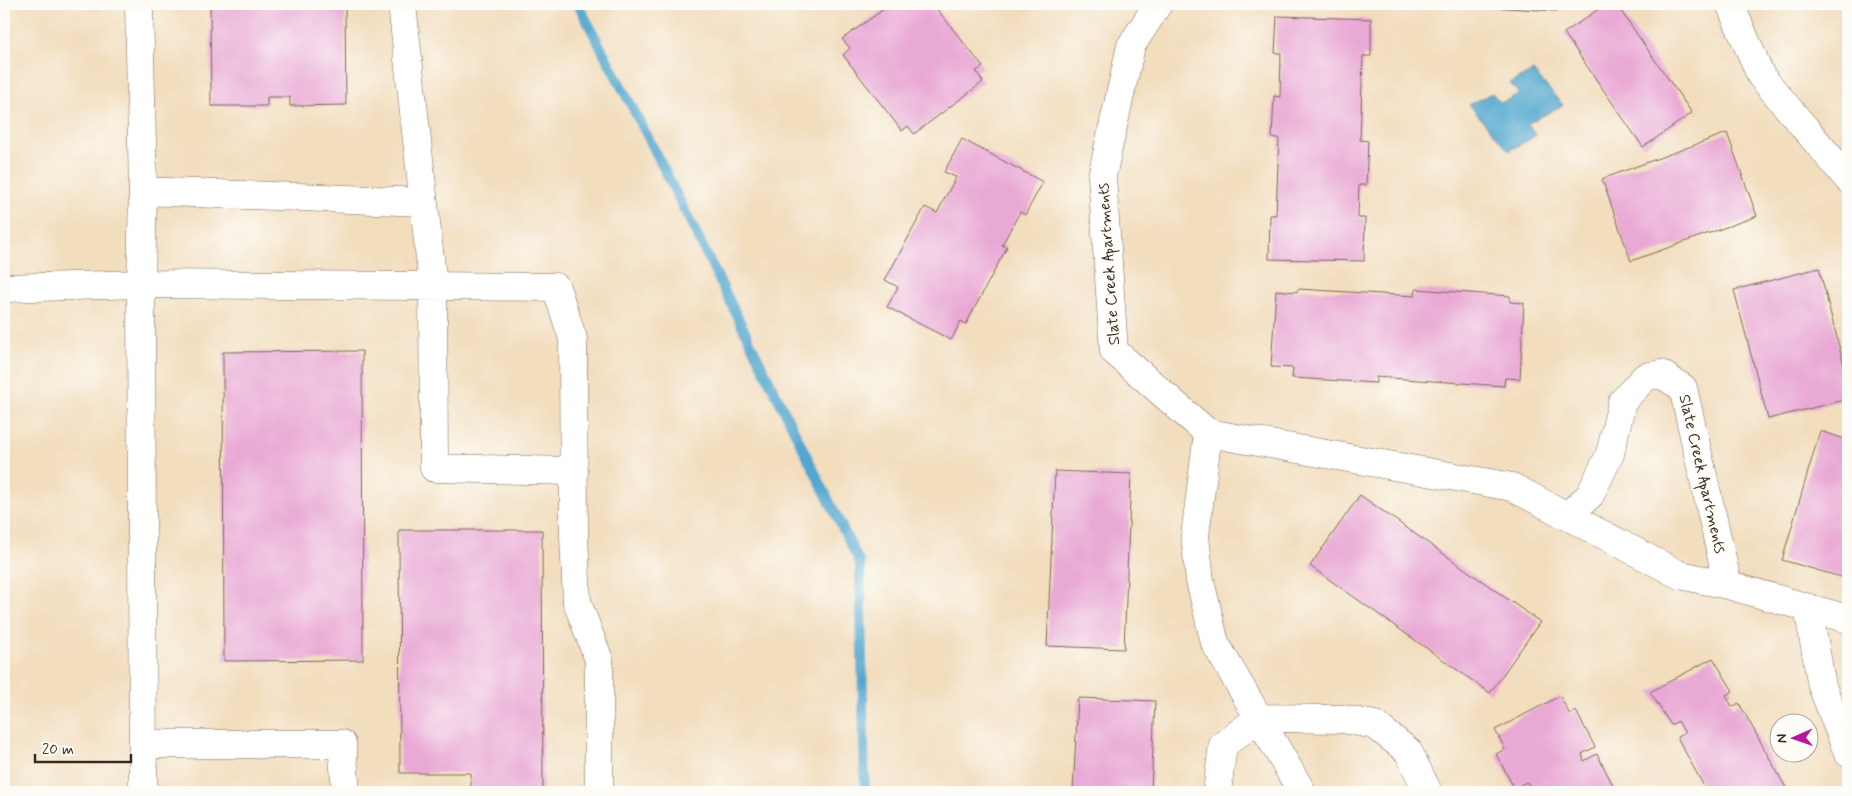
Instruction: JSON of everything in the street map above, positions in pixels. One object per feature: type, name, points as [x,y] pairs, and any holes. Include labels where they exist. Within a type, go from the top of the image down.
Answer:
[{"type":"lane","points":[[139,4],[143,191],[141,284],[144,792]]},
{"type":"lane","points":[[402,4],[433,286],[434,468],[574,471]]},
{"type":"lane","name":"Slate Creek Apartments","points":[[1158,4],[1131,46],[1102,176],[1114,351],[1208,433]]},
{"type":"lane","points":[[1730,4],[1761,76],[1848,179]]},
{"type":"lane","points":[[143,191],[424,202]]},
{"type":"lane","points":[[4,288],[141,284],[556,287],[573,340],[574,536],[577,602],[599,660],[599,792]]},
{"type":"lane","name":"Slate Creek Apartments","points":[[1567,516],[1590,495],[1602,471],[1610,454],[1622,402],[1646,377],[1661,374],[1682,388],[1728,585]]},
{"type":"lane","points":[[1302,792],[1215,643],[1200,581],[1195,536],[1208,433],[1512,488],[1680,575],[1728,585],[1848,619]]},
{"type":"lane","points":[[1808,608],[1822,686],[1848,753]]},
{"type":"lane","points":[[1217,792],[1223,745],[1259,718],[1343,719],[1375,726],[1408,751],[1428,792]]},
{"type":"lane","points":[[143,744],[342,744],[346,792]]},
{"type":"water","points":[[1533,71],[1563,105],[1527,124],[1537,135],[1509,151],[1469,105],[1492,93],[1501,103],[1519,94],[1510,83]]},
{"type":"building","points":[[210,4],[345,4],[346,105],[290,106],[290,97],[267,97],[267,106],[211,106]]},
{"type":"building","points":[[891,4],[933,4],[983,67],[976,71],[983,82],[914,134],[908,126],[902,131],[843,55],[850,48],[842,39]]},
{"type":"building","points":[[1490,4],[1557,4],[1557,11],[1490,7]]},
{"type":"building","points":[[1606,4],[1616,4],[1692,113],[1643,147],[1564,33]]},
{"type":"building","points":[[1277,16],[1371,19],[1371,56],[1363,56],[1360,140],[1368,141],[1366,185],[1359,185],[1358,218],[1365,218],[1364,261],[1269,259],[1270,215],[1276,215],[1279,138],[1272,138],[1274,96],[1280,97],[1281,53],[1275,53]]},
{"type":"building","points":[[1727,133],[1757,216],[1631,261],[1602,179]]},
{"type":"building","points":[[962,139],[1043,182],[1025,215],[1020,212],[1002,245],[1007,247],[966,324],[961,321],[951,340],[887,307],[898,287],[885,280],[925,207],[937,213],[956,177],[944,172]]},
{"type":"building","points":[[1819,268],[1848,381],[1848,399],[1768,419],[1734,290]]},
{"type":"building","points":[[1298,289],[1415,296],[1416,289],[1510,296],[1510,302],[1524,303],[1520,379],[1505,378],[1504,386],[1376,377],[1376,383],[1292,378],[1293,368],[1271,367],[1276,290],[1297,292]]},
{"type":"building","points":[[362,351],[363,660],[224,661],[223,352]]},
{"type":"building","points":[[1820,431],[1848,440],[1848,579],[1782,560]]},
{"type":"building","points":[[1055,471],[1131,474],[1124,649],[1047,646]]},
{"type":"building","points":[[1360,495],[1540,622],[1490,693],[1310,566]]},
{"type":"building","points":[[399,530],[542,530],[543,792],[471,792],[471,773],[400,773]]},
{"type":"building","points":[[1713,658],[1733,691],[1726,695],[1732,707],[1739,703],[1770,759],[1770,764],[1773,764],[1786,788],[1778,792],[1707,792],[1677,737],[1685,733],[1678,721],[1671,725],[1650,692]]},
{"type":"building","points":[[1560,696],[1570,715],[1576,711],[1595,747],[1582,754],[1584,761],[1597,754],[1615,789],[1609,792],[1523,792],[1531,788],[1527,782],[1514,788],[1496,754],[1505,749],[1495,730]]},
{"type":"building","points":[[1078,698],[1155,701],[1151,792],[1073,792]]},
{"type":"waterway","points":[[578,4],[651,143],[860,563],[865,792]]}]
